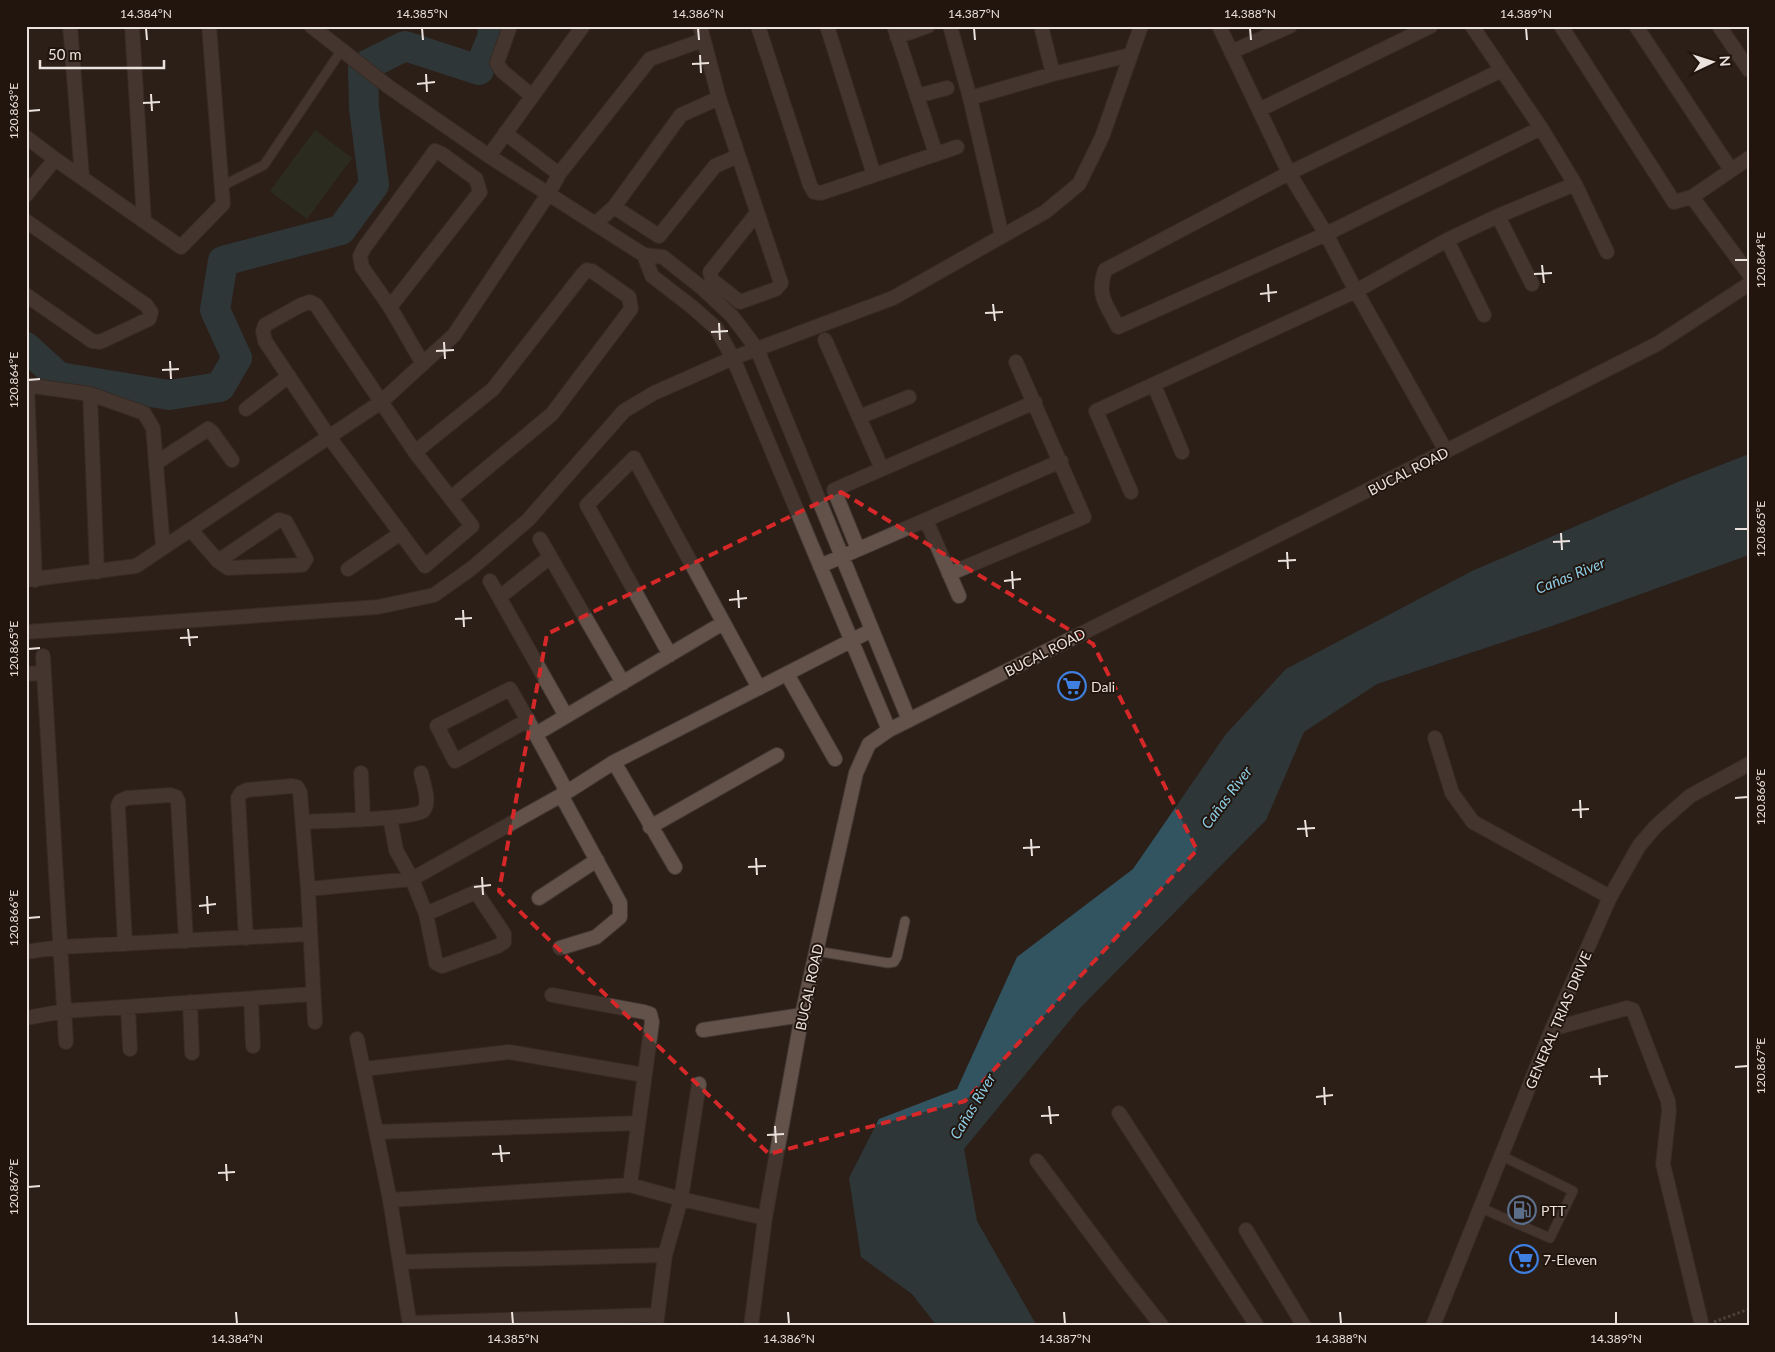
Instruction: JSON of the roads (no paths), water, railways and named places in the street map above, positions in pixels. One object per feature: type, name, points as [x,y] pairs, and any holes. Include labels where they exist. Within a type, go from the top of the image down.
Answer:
[{"type":"street","points":[[70,26],[82,177]]},
{"type":"street","points":[[132,26],[144,221]]},
{"type":"street","points":[[26,137],[181,247],[223,204],[209,26]]},
{"type":"street","points":[[311,26],[389,87],[489,156],[549,192],[644,255],[663,257],[732,316],[757,349],[909,720]]},
{"type":"street","points":[[510,26],[497,62],[502,71],[532,96]]},
{"type":"street","points":[[489,156],[583,26]]},
{"type":"street","points":[[758,26],[810,185],[814,192],[821,193],[957,147]]},
{"type":"street","points":[[827,26],[874,175]]},
{"type":"street","points":[[928,26],[896,32],[936,154]]},
{"type":"street","points":[[950,26],[970,98],[1002,236]]},
{"type":"street","points":[[1041,26],[1054,74]]},
{"type":"street","points":[[26,632],[378,606],[434,595],[472,568],[528,520],[624,411],[654,393],[733,358],[893,298],[1045,212],[1079,184],[1102,137],[1141,26]]},
{"type":"street","points":[[1219,26],[1289,173],[1326,234],[1446,451]]},
{"type":"street","points":[[1232,52],[1290,26]]},
{"type":"street","points":[[1259,110],[1431,26]]},
{"type":"street","points":[[1472,26],[1541,128],[1575,184],[1607,252]]},
{"type":"street","points":[[1636,26],[1731,170]]},
{"type":"street","points":[[1720,26],[1749,70]]},
{"type":"street","points":[[1564,27],[1674,202],[1692,196],[1749,158]]},
{"type":"street","points":[[163,548],[153,428],[144,413],[90,394],[27,385],[31,580],[136,566],[191,530],[381,402],[454,335],[559,174],[650,58],[702,33],[719,98],[781,282],[776,288],[740,302],[712,280],[710,272],[757,213]]},
{"type":"street","points":[[970,98],[1130,55]]},
{"type":"street","points":[[1502,70],[1289,173],[1105,270],[1101,281],[1101,292],[1118,327],[1326,234],[1541,128]]},
{"type":"street","points":[[917,96],[946,88]]},
{"type":"street","points":[[596,224],[614,207],[680,115],[719,98]]},
{"type":"street","points":[[505,133],[559,174]]},
{"type":"street","points":[[390,307],[480,192],[476,179],[435,151],[360,256],[362,267],[390,307],[423,364]]},
{"type":"street","points":[[614,207],[659,236],[715,166],[738,156]]},
{"type":"street","points":[[26,195],[55,159]]},
{"type":"street","points":[[1131,492],[1096,411],[1356,291],[1447,240],[1498,216],[1575,184]]},
{"type":"street","points":[[1692,196],[1749,274]]},
{"type":"street","points":[[1498,216],[1532,284]]},
{"type":"street","points":[[26,221],[146,305],[151,312],[149,319],[100,342],[92,341],[26,295]]},
{"type":"street","points":[[1447,240],[1484,315]]},
{"type":"street","points":[[644,255],[652,276],[716,328],[733,358],[889,730]]},
{"type":"street","points":[[415,452],[492,389],[587,270],[592,271],[629,297],[631,309],[552,414],[451,498]]},
{"type":"street","name":"BUCAL ROAD","points":[[751,1326],[765,1218],[802,1015],[856,773],[868,744],[889,730],[1657,344],[1749,284]]},
{"type":"street","points":[[310,302],[316,305],[415,452],[472,526],[425,566],[329,437],[289,376],[265,342],[264,325],[310,302]]},
{"type":"street","points":[[825,340],[882,469]]},
{"type":"street","points":[[949,574],[1084,517],[1016,362]]},
{"type":"street","points":[[246,410],[289,376]]},
{"type":"street","points":[[1154,385],[1182,452]]},
{"type":"street","points":[[90,394],[97,572]]},
{"type":"street","points":[[859,418],[909,397]]},
{"type":"street","points":[[858,549],[834,490],[1035,402]]},
{"type":"street","points":[[156,463],[208,429],[232,460]]},
{"type":"street","points":[[670,655],[587,505],[634,458],[759,688]]},
{"type":"street","points":[[820,566],[1061,461]]},
{"type":"street","points":[[191,530],[218,561],[228,568],[302,565],[306,559],[286,522],[278,520],[218,561]]},
{"type":"street","points":[[926,520],[959,596]]},
{"type":"street","points":[[348,569],[401,533]]},
{"type":"street","points":[[540,539],[623,683]]},
{"type":"street","points":[[500,597],[550,556]]},
{"type":"street","points":[[490,581],[566,716]]},
{"type":"street","points":[[536,734],[724,623]]},
{"type":"street","points":[[308,889],[412,879],[564,793],[614,762],[872,630]]},
{"type":"street","points":[[43,656],[66,1042]]},
{"type":"street","points":[[26,674],[44,673]]},
{"type":"street","points":[[787,674],[835,759]]},
{"type":"street","points":[[528,720],[455,761],[437,726],[510,689],[528,720],[536,734],[620,903],[620,918],[596,937],[560,948]]},
{"type":"street","points":[[1435,738],[1452,793],[1474,822],[1610,897]]},
{"type":"street","points":[[650,827],[777,755]]},
{"type":"street","points":[[614,762],[650,827],[675,866]]},
{"type":"street","name":"GENERAL TRIAS DRIVE","points":[[1433,1326],[1552,1030],[1610,897],[1639,846],[1655,827],[1690,796],[1749,764]]},
{"type":"street","points":[[361,773],[363,818]]},
{"type":"street","points":[[303,822],[390,818],[423,811],[426,796],[421,773]]},
{"type":"street","points":[[246,938],[238,798],[241,792],[247,790],[297,787],[300,792],[303,822],[315,1022]]},
{"type":"street","points":[[125,944],[118,806],[120,801],[127,798],[170,795],[176,797],[178,801],[186,940]]},
{"type":"street","points":[[390,818],[395,847],[412,879],[426,914],[436,963],[442,966],[498,946],[504,942],[504,934],[476,892],[426,914]]},
{"type":"street","points":[[539,898],[597,860]]},
{"type":"street","points":[[26,952],[60,947],[310,934]]},
{"type":"street","points":[[26,1018],[64,1011],[313,994]]},
{"type":"street","points":[[552,995],[650,1014],[652,1022],[630,1185]]},
{"type":"street","points":[[251,999],[254,1046]]},
{"type":"street","points":[[190,1002],[192,1053]]},
{"type":"street","points":[[128,1007],[130,1048]]},
{"type":"street","points":[[1552,1030],[1627,1008],[1633,1010],[1668,1101],[1669,1111],[1663,1164],[1702,1326]]},
{"type":"street","points":[[703,1030],[802,1015]]},
{"type":"street","points":[[358,1038],[390,1200],[410,1324],[656,1320],[664,1255],[681,1199],[699,1084]]},
{"type":"street","points":[[364,1069],[509,1052],[644,1075]]},
{"type":"street","points":[[1120,1113],[1257,1326]]},
{"type":"street","points":[[376,1132],[638,1123]]},
{"type":"street","points":[[1037,1161],[1162,1326]]},
{"type":"street","points":[[390,1200],[630,1185],[765,1218]]},
{"type":"street","points":[[1246,1230],[1304,1326]]},
{"type":"street","points":[[400,1262],[664,1255]]},
{"type":"lane","points":[[222,186],[264,165],[344,53]]},
{"type":"lane","points":[[816,951],[888,963],[894,962],[898,957],[905,921]]},
{"type":"lane","points":[[1481,1208],[1550,1238],[1573,1191],[1502,1156]]},
{"type":"water","name":"Cañas River","points":[[1749,454],[1749,555],[1552,626],[1377,684],[1304,732],[1266,820],[1080,1008],[964,1149],[977,1221],[1037,1326],[937,1326],[912,1294],[861,1257],[849,1178],[879,1119],[957,1089],[1017,957],[1133,869],[1226,734],[1286,669],[1472,571],[1685,479]]},
{"type":"waterway","points":[[26,347],[59,377],[169,395],[220,387],[237,358],[215,310],[223,261],[341,230],[374,185],[364,108],[363,67],[405,46],[479,70],[492,38],[493,26]]},
{"type":"place","name":"Dali","points":[[1072,686]]},
{"type":"place","name":"PTT","points":[[1522,1210]]},
{"type":"place","name":"7-Eleven","points":[[1524,1259]]}]
